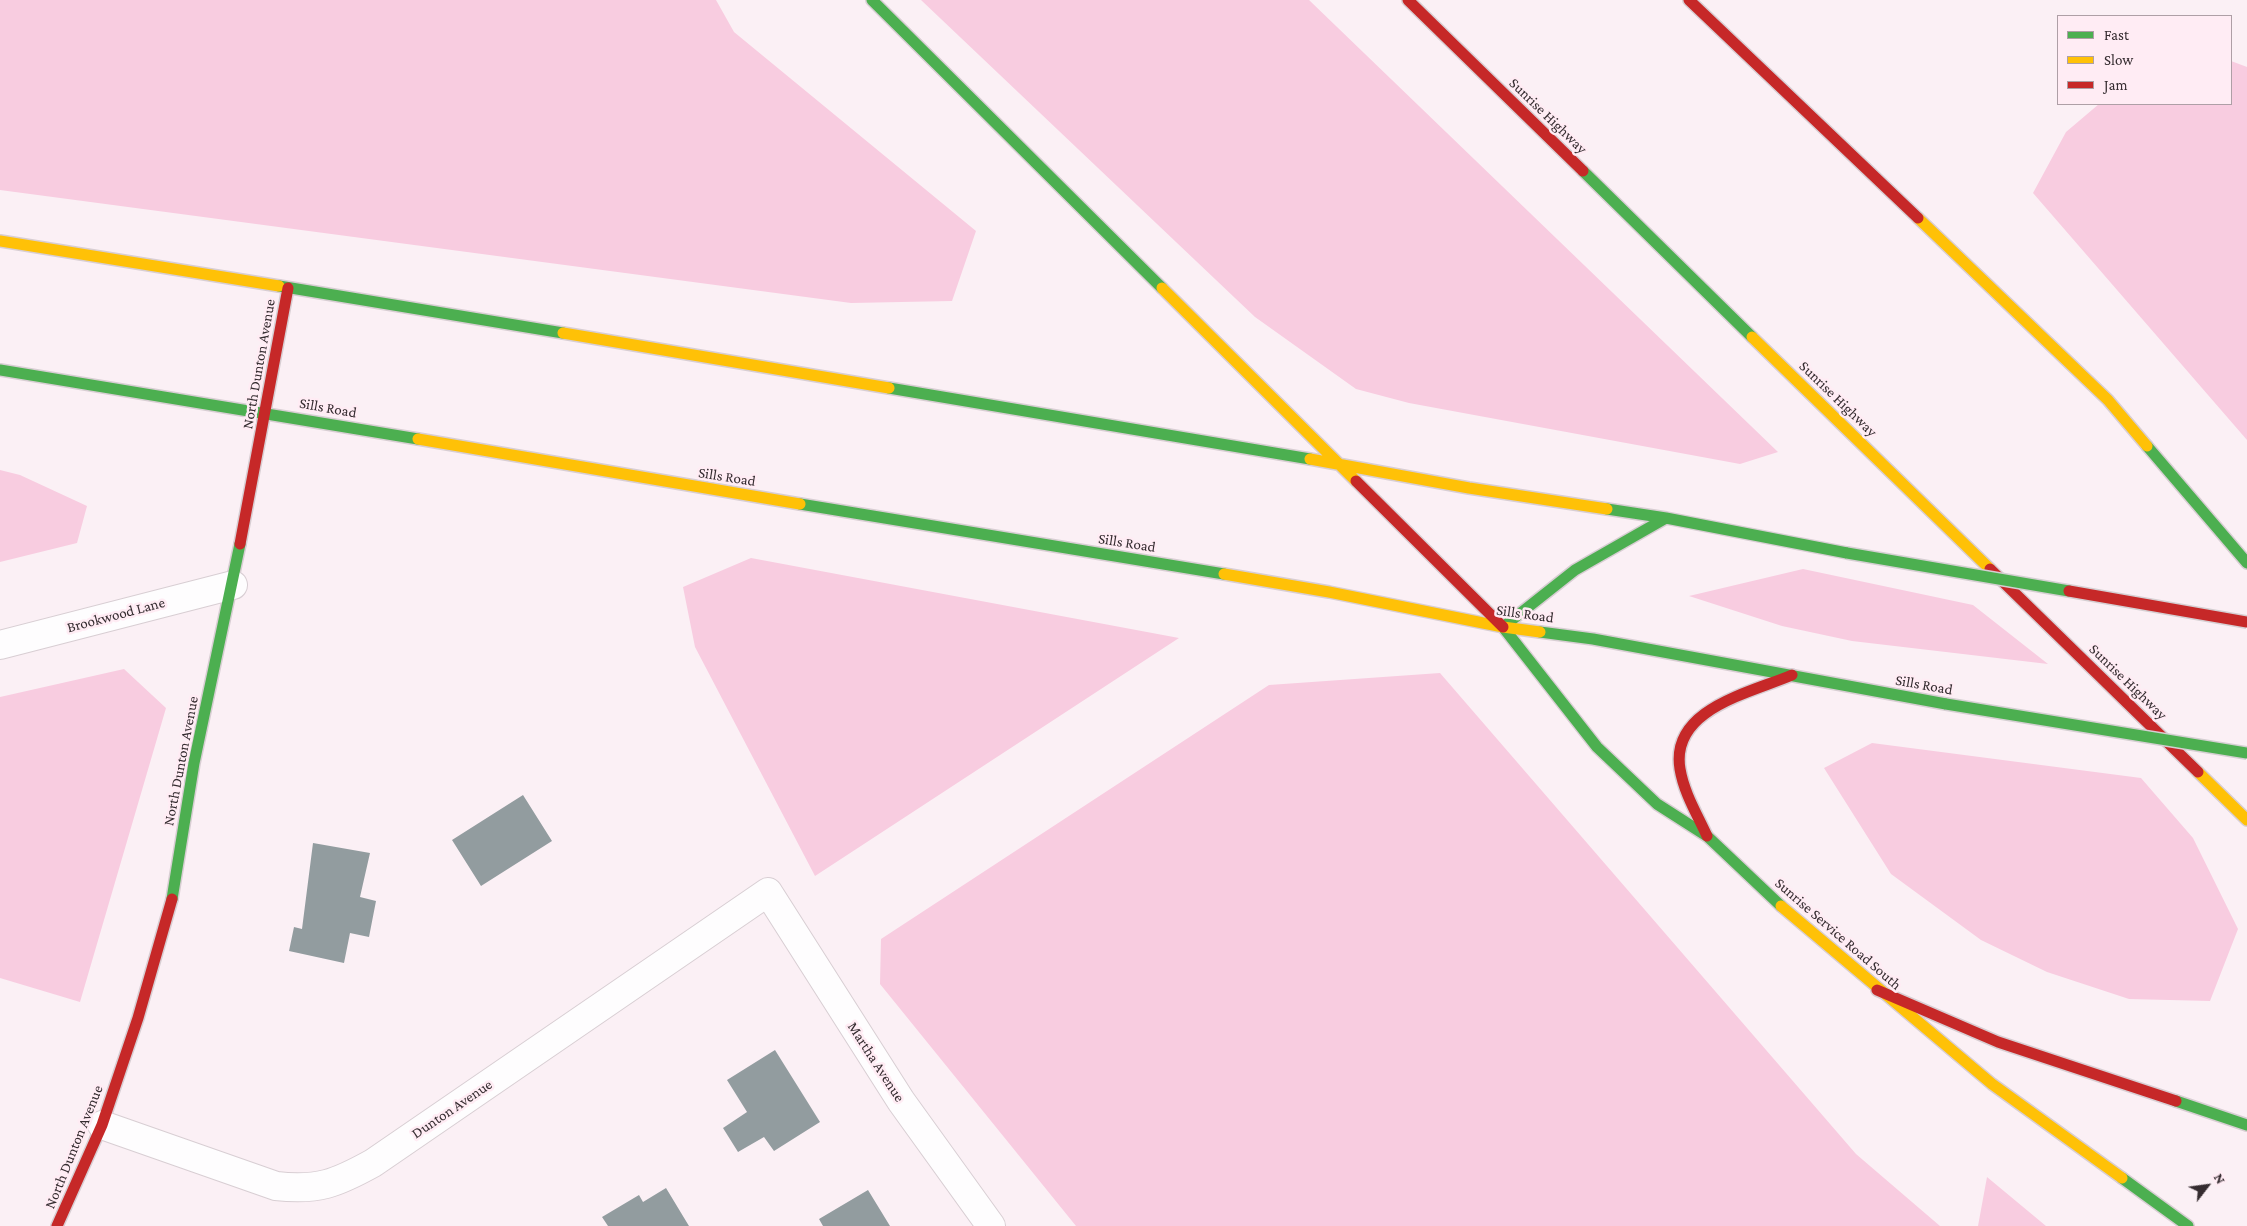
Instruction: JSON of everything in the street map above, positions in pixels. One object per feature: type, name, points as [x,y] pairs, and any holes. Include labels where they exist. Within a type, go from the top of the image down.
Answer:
[{"type":"main road","name":"Sunrise Service Road South","points":[[872,0],[1504,627],[1597,747],[1657,804],[1707,836],[1795,919],[1877,990],[1992,1084],[2188,1226]]},
{"type":"main road","name":"Sunrise Highway","points":[[1408,0],[2247,820]]},
{"type":"main road","points":[[1689,0],[2108,400],[2247,563]]},
{"type":"main road","points":[[0,241],[404,306],[1340,464],[1468,488],[1666,518],[1848,553],[2247,622]]},
{"type":"main road","name":"North Dunton Avenue","points":[[57,1226],[102,1125],[138,1018],[171,903],[194,763],[232,584],[288,288]]},
{"type":"main road","name":"Sills Road","points":[[0,370],[266,412],[587,469],[1329,592],[1504,627],[1593,639],[1946,704],[2247,753]]},
{"type":"main road","points":[[1504,627],[1575,570],[1666,518]]},
{"type":"main road","points":[[1707,836],[1684,783],[1679,760],[1682,744],[1689,728],[1704,714],[1792,675]]},
{"type":"main road","points":[[1877,990],[1998,1042],[2247,1125]]},
{"type":"street","name":"Brookwood Lane","points":[[0,645],[232,584]]},
{"type":"street","name":"Dunton Avenue","points":[[102,1125],[276,1186],[302,1189],[326,1186],[373,1163],[768,892]]},
{"type":"street","name":"Martha Avenue","points":[[768,892],[901,1101],[991,1226]]},
{"type":"shaded area","points":[[0,0],[716,0],[734,32],[976,231],[952,301],[851,303],[0,190]]},
{"type":"shaded area","points":[[921,0],[1309,0],[1778,452],[1740,464],[1409,403],[1356,389],[1255,317]]},
{"type":"shaded area","points":[[2232,61],[2247,67],[2247,440],[2033,193],[2066,132],[2098,105],[2232,105]]},
{"type":"shaded area","points":[[0,470],[20,475],[87,506],[77,543],[0,562]]},
{"type":"shaded area","points":[[751,558],[1179,638],[815,876],[695,647],[683,587]]},
{"type":"shaded area","points":[[1803,569],[1973,605],[2048,664],[1852,641],[1782,626],[1689,596]]},
{"type":"shaded area","points":[[124,669],[166,708],[80,1002],[0,978],[0,697]]},
{"type":"shaded area","points":[[1440,673],[1856,1154],[1940,1226],[1076,1226],[880,984],[881,939],[1269,685]]},
{"type":"shaded area","points":[[1872,743],[2141,778],[2193,838],[2238,929],[2210,1001],[2129,999],[2047,972],[1981,940],[1891,874],[1824,768]]},
{"type":"shaded area","points":[[1987,1177],[2046,1226],[1978,1226]]},
{"type":"building","points":[[523,795],[552,841],[481,886],[452,840]]},
{"type":"building","points":[[313,843],[370,853],[360,897],[376,901],[369,937],[350,933],[344,963],[289,951],[294,927],[302,929]]},
{"type":"building","points":[[775,1050],[820,1122],[774,1151],[764,1137],[738,1152],[723,1128],[747,1112],[727,1080]]},
{"type":"building","points":[[666,1188],[689,1226],[608,1226],[602,1217],[639,1195],[643,1202]]},
{"type":"building","points":[[868,1190],[890,1226],[823,1226],[819,1219]]},
{"type":"traffic: fast","points":[[872,0],[1162,288]]},
{"type":"traffic: fast","points":[[1583,171],[1752,337]]},
{"type":"traffic: fast","points":[[279,286],[563,333]]},
{"type":"traffic: fast","points":[[0,370],[418,439]]},
{"type":"traffic: fast","points":[[889,388],[1310,459]]},
{"type":"traffic: fast","points":[[2147,446],[2247,563]]},
{"type":"traffic: fast","points":[[800,504],[1224,574]]},
{"type":"traffic: fast","points":[[1607,509],[1666,518],[1847,553]]},
{"type":"traffic: fast","points":[[1503,627],[1575,570],[1666,518]]},
{"type":"traffic: fast","points":[[172,899],[194,763],[240,544]]},
{"type":"traffic: fast","points":[[1847,553],[2069,591]]},
{"type":"traffic: fast","points":[[1503,627],[1597,747],[1657,804],[1707,836],[1781,906]]},
{"type":"traffic: fast","points":[[1540,632],[1593,639],[1946,704]]},
{"type":"traffic: fast","points":[[1946,704],[2247,753]]},
{"type":"traffic: fast","points":[[2176,1101],[2247,1125]]},
{"type":"traffic: fast","points":[[2122,1178],[2188,1226]]},
{"type":"traffic: slow","points":[[1918,218],[2108,400],[2147,446]]},
{"type":"traffic: slow","points":[[0,241],[279,286]]},
{"type":"traffic: slow","points":[[1162,288],[1356,481]]},
{"type":"traffic: slow","points":[[563,333],[889,388]]},
{"type":"traffic: slow","points":[[1752,337],[1990,569]]},
{"type":"traffic: slow","points":[[418,439],[800,504]]},
{"type":"traffic: slow","points":[[1310,459],[1469,488],[1607,509]]},
{"type":"traffic: slow","points":[[1224,574],[1329,592],[1503,627],[1540,632]]},
{"type":"traffic: slow","points":[[2198,772],[2247,820]]},
{"type":"traffic: slow","points":[[1781,906],[1992,1084],[2122,1178]]},
{"type":"traffic: jam","points":[[1408,0],[1583,171]]},
{"type":"traffic: jam","points":[[1689,0],[1918,218]]},
{"type":"traffic: jam","points":[[240,544],[288,288]]},
{"type":"traffic: jam","points":[[1356,481],[1503,627]]},
{"type":"traffic: jam","points":[[1990,569],[2198,772]]},
{"type":"traffic: jam","points":[[2069,591],[2247,622]]},
{"type":"traffic: jam","points":[[1707,836],[1688,795],[1680,769],[1680,748],[1687,732],[1700,718],[1716,706],[1792,675]]},
{"type":"traffic: jam","points":[[57,1226],[102,1125],[138,1018],[172,899]]},
{"type":"traffic: jam","points":[[1877,990],[1998,1042],[2176,1101]]}]
